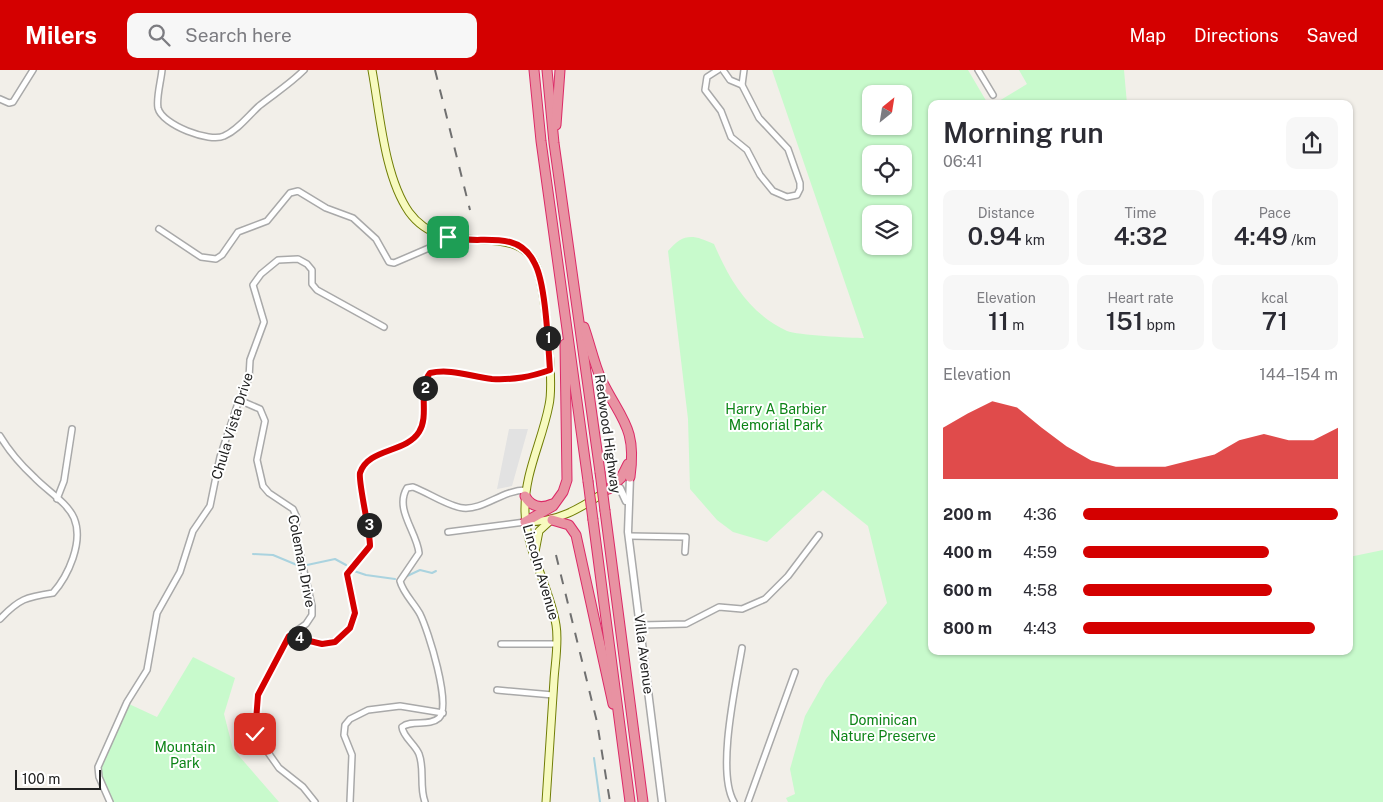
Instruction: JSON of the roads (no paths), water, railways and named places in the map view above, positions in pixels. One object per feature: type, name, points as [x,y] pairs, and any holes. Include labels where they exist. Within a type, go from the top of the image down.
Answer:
[{"type":"highway","name":"Redwood Highway","points":[[534,70],[540,132],[594,520],[630,802]]},
{"type":"highway","name":"Redwood Highway","points":[[547,70],[554,143],[600,472],[643,802]]},
{"type":"highway","points":[[554,143],[560,70]]},
{"type":"highway","points":[[577,303],[600,376],[627,424],[631,437],[630,477]]},
{"type":"highway","points":[[525,522],[547,511],[558,500],[565,488],[567,476],[565,314]]},
{"type":"highway","points":[[609,489],[621,478],[632,456]]},
{"type":"highway","points":[[525,493],[530,502],[540,507],[558,500]]},
{"type":"highway","points":[[552,520],[569,526],[576,535],[592,601],[605,672],[622,736]]},
{"type":"main road","name":"Lincoln Avenue","points":[[372,70],[390,165],[404,202],[417,221],[427,228],[460,240],[497,240],[513,243],[524,250],[534,261],[540,278],[550,370],[550,403],[531,463],[525,493],[525,522],[556,626],[546,802]]},
{"type":"main road","points":[[525,522],[552,520],[575,511],[609,489]]},
{"type":"main road","points":[[534,555],[539,531],[552,520]]},
{"type":"street","points":[[0,99],[9,103],[13,102],[33,70]]},
{"type":"street","points":[[162,70],[158,108],[165,118],[174,126],[211,138],[220,138],[236,129],[261,104],[280,92],[304,70]]},
{"type":"street","points":[[718,70],[707,77],[705,90],[726,119],[731,137],[747,150],[760,175],[772,191],[788,198],[797,195],[800,183],[788,149],[759,118],[742,85],[744,70]]},
{"type":"street","points":[[723,70],[730,80],[742,85]]},
{"type":"street","points":[[978,70],[993,95]]},
{"type":"street","points":[[158,229],[201,258],[216,259],[222,255],[238,232],[267,220],[290,193],[298,191],[326,208],[353,218],[376,239],[389,262],[394,263],[429,248],[453,247],[460,240]]},
{"type":"street","name":"Chula Vista Drive","points":[[110,802],[99,777],[98,766],[117,723],[147,670],[158,612],[180,572],[193,530],[210,506],[220,457],[238,403],[249,378],[250,360],[264,322],[253,285],[261,274],[278,260],[291,258],[303,261],[312,270],[312,284],[317,290],[384,327]]},
{"type":"street","points":[[289,636],[322,644],[335,642],[350,628],[355,613],[347,574],[370,546],[360,474],[366,463],[410,441],[418,433],[423,422],[425,379],[430,373],[446,371],[492,379],[522,380],[550,370]]},
{"type":"street","name":"Coleman Drive","points":[[238,403],[246,403],[260,409],[265,420],[257,460],[263,486],[269,493],[293,509],[296,518],[296,532],[311,599],[312,615],[306,624],[289,636],[258,695],[255,734],[279,768],[304,787],[315,802]]},
{"type":"street","points":[[57,499],[64,481],[72,429]]},
{"type":"street","points":[[0,436],[7,448],[32,476],[66,507],[74,519],[76,545],[71,566],[53,593],[27,596],[15,604],[0,619]]},
{"type":"street","name":"Villa Avenue","points":[[630,477],[629,536],[662,802]]},
{"type":"street","name":"Villa Avenue","points":[[609,489],[617,486],[620,488],[628,507]]},
{"type":"street","points":[[425,802],[421,789],[421,761],[418,750],[404,734],[402,727],[406,724],[431,722],[438,719],[443,713],[431,641],[419,612],[400,580],[417,559],[419,553],[406,518],[403,495],[407,488],[413,487],[464,508],[484,504],[508,492],[525,493]]},
{"type":"street","points":[[448,532],[525,522]]},
{"type":"street","points":[[641,625],[686,624],[719,607],[742,610],[765,599],[788,576],[819,535]]},
{"type":"street","points":[[629,536],[686,537],[685,552]]},
{"type":"street","points":[[501,644],[556,644]]},
{"type":"street","points":[[734,802],[729,793],[726,753],[742,648]]},
{"type":"street","points":[[748,802],[796,672]]},
{"type":"street","points":[[497,690],[553,695]]},
{"type":"street","points":[[350,802],[352,755],[344,735],[345,725],[350,719],[368,710],[400,706],[443,713]]},
{"type":"waterway","points":[[253,554],[273,555],[297,565]]},
{"type":"waterway","points":[[307,565],[335,559],[346,565]]},
{"type":"waterway","points":[[405,577],[420,570],[432,573],[436,571]]},
{"type":"waterway","points":[[354,571],[366,575],[395,579]]},
{"type":"waterway","points":[[594,758],[600,802]]},
{"type":"railway","points":[[435,70],[470,210]]},
{"type":"railway","points":[[556,555],[597,722],[610,802]]},
{"type":"park label","name":"Harry A Barbier Memorial Park","points":[[776,418]]},
{"type":"park label","name":"Dominican Nature Preserve","points":[[883,728]]},
{"type":"park label","name":"Mountain Park","points":[[185,756]]}]
